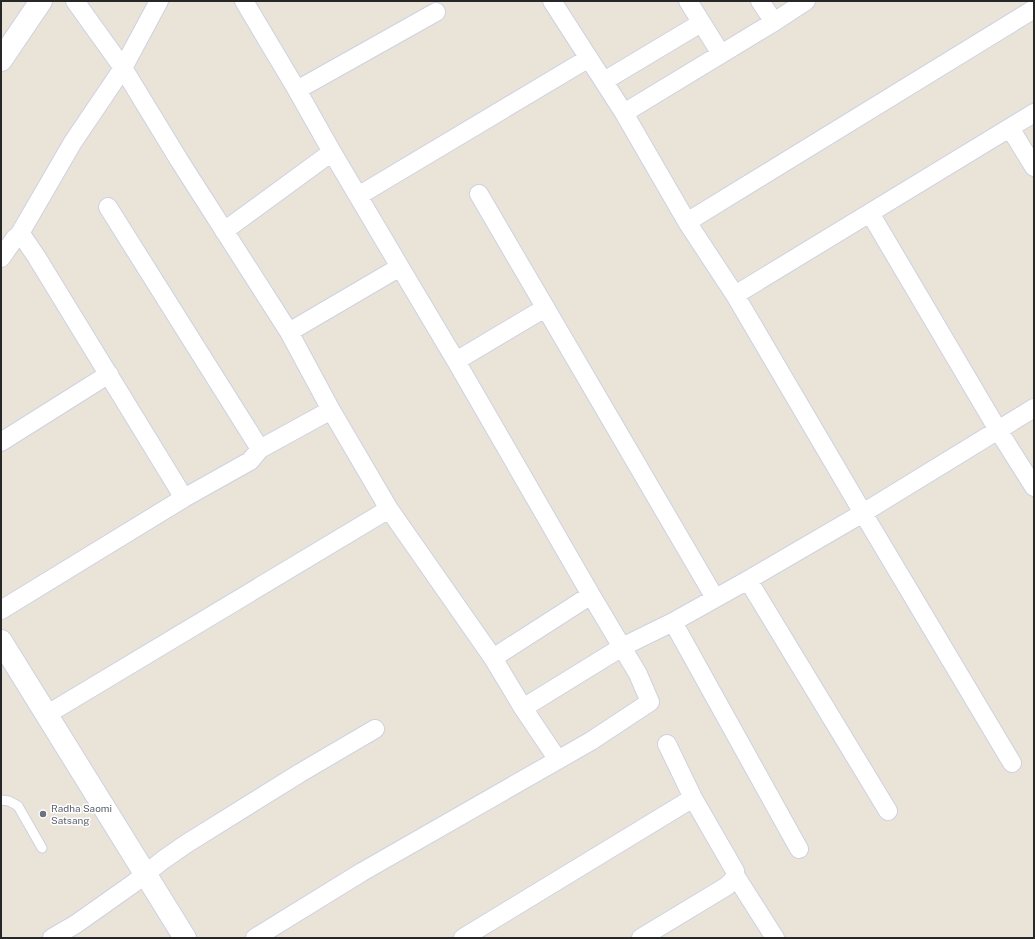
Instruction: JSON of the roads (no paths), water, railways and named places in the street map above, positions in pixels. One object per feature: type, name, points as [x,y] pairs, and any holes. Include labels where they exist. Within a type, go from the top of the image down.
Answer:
[{"type":"street","points":[[1,60],[42,1]]},
{"type":"street","points":[[75,1],[123,68],[179,160],[290,332],[331,410],[389,509],[493,658],[523,708],[558,760]]},
{"type":"street","points":[[1,258],[15,238],[19,235],[73,142],[123,68],[160,1]]},
{"type":"street","points":[[244,1],[638,674],[650,702],[591,741],[362,872],[255,938]]},
{"type":"street","points":[[552,1],[624,113],[687,222],[735,295],[1012,763]]},
{"type":"street","points":[[688,1],[721,54]]},
{"type":"street","points":[[760,1],[774,22]]},
{"type":"street","points":[[624,113],[806,1]]},
{"type":"street","points":[[687,222],[1034,9]]},
{"type":"street","points":[[297,90],[436,12]]},
{"type":"street","points":[[604,81],[701,23]]},
{"type":"street","points":[[358,196],[589,58]]},
{"type":"street","points":[[735,295],[1034,113]]},
{"type":"street","points":[[1010,128],[1034,167]]},
{"type":"street","points":[[224,231],[332,152]]},
{"type":"street","points":[[479,194],[715,598]]},
{"type":"street","points":[[108,207],[260,449]]},
{"type":"street","points":[[870,213],[998,430],[1034,487]]},
{"type":"street","points":[[19,235],[23,237],[36,256],[184,498]]},
{"type":"street","points":[[290,332],[400,268]]},
{"type":"street","points":[[456,361],[545,308]]},
{"type":"street","points":[[1,442],[109,374]]},
{"type":"street","points":[[523,708],[622,648],[673,622],[748,580],[863,513],[1034,408]]},
{"type":"street","points":[[1,610],[184,498],[250,461],[260,449],[331,410]]},
{"type":"street","points":[[46,715],[389,509]]},
{"type":"street","points":[[748,580],[888,812]]},
{"type":"street","points":[[493,658],[591,595]]},
{"type":"street","points":[[673,622],[799,849]]},
{"type":"street","points":[[1,641],[185,938]]},
{"type":"street","points":[[52,938],[80,931],[134,883],[186,844],[300,773],[375,729]]},
{"type":"street","points":[[667,744],[692,798],[735,871],[735,875],[775,938]]},
{"type":"street","points":[[463,938],[692,798]]},
{"type":"street","points":[[641,938],[727,886],[734,879],[735,875]]},
{"type":"lane","points":[[1,800],[9,801],[18,806],[42,848]]},
{"type":"place","name":"Radha Saomi Satsang","points":[[43,814]]}]
